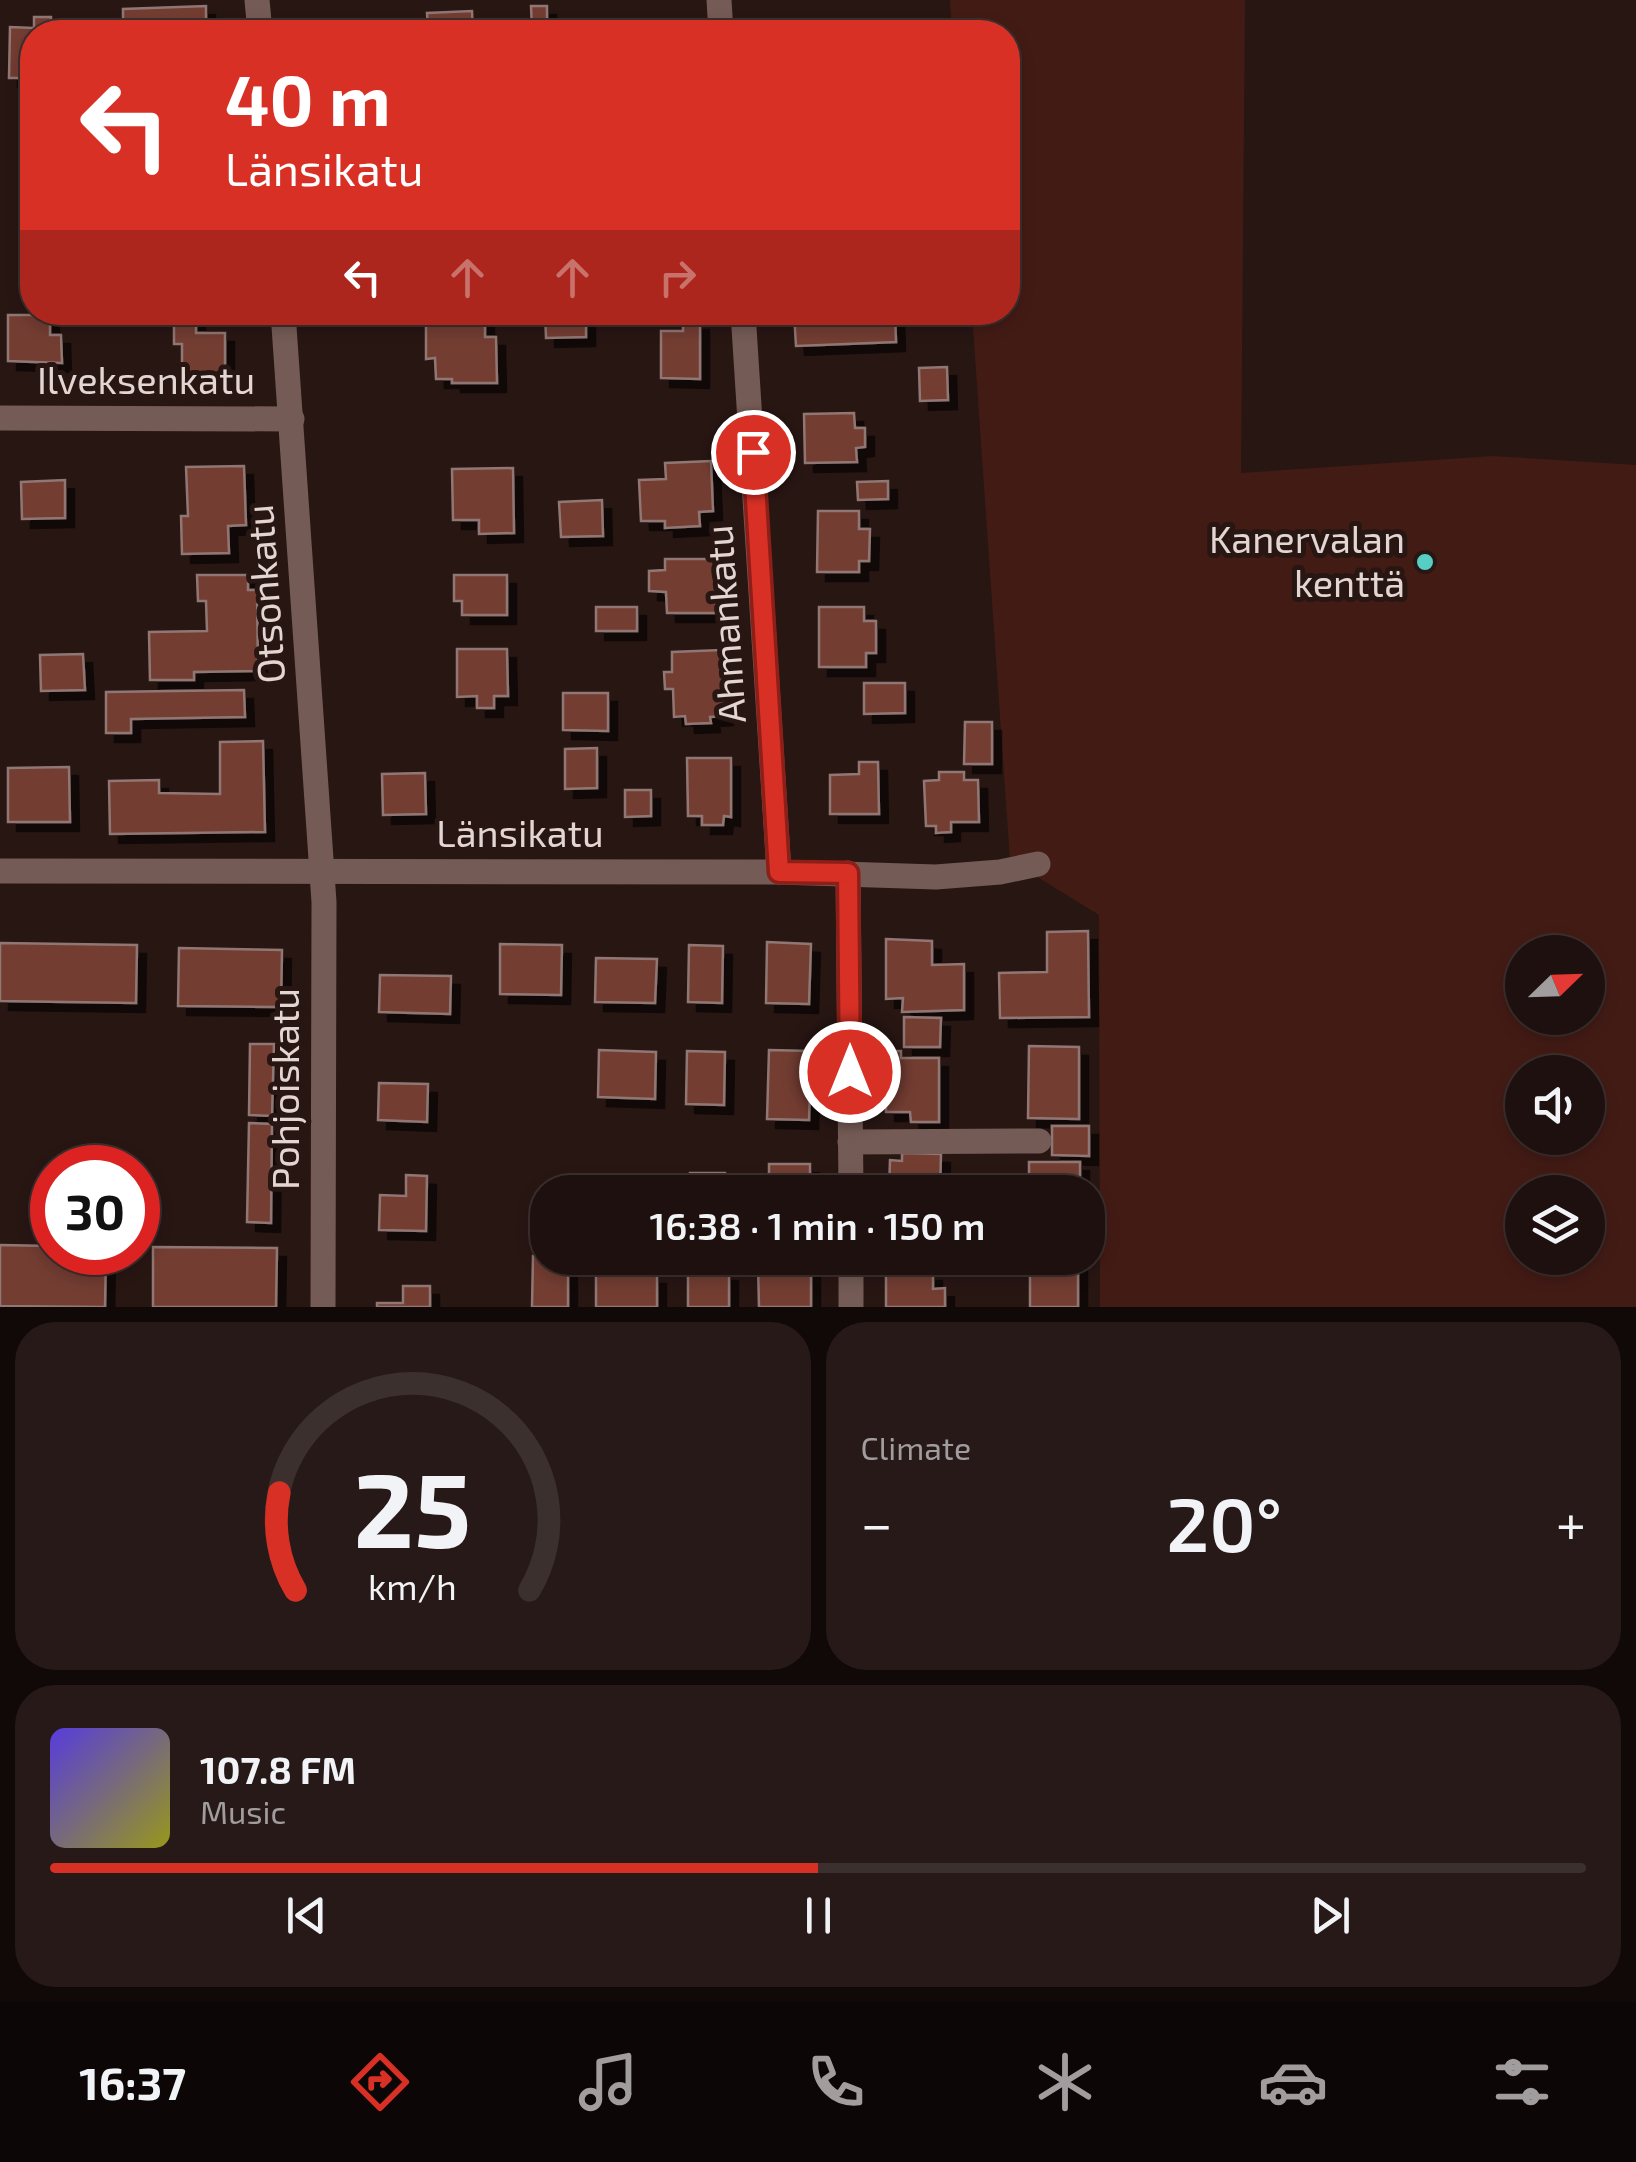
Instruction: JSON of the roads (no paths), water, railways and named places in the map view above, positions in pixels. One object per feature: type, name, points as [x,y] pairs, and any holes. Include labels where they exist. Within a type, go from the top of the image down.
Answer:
[{"type":"street","name":"Otsonkatu","points":[[284,325],[322,871]]},
{"type":"street","name":"Ahmankatu","points":[[744,325],[779,872]]},
{"type":"street","name":"Ilveksenkatu","points":[[0,418],[292,419]]},
{"type":"street","name":"Länsikatu","points":[[0,870],[779,872],[954,877],[1038,864]]},
{"type":"street","name":"Pohjoiskatu","points":[[322,871],[323,1307]]},
{"type":"street","points":[[848,873],[851,1175]]},
{"type":"street","points":[[850,1142],[1040,1141]]},
{"type":"street","points":[[851,1275],[851,1307]]},
{"type":"place","name":"Kanervalan kenttä","points":[[1425,562]]}]
